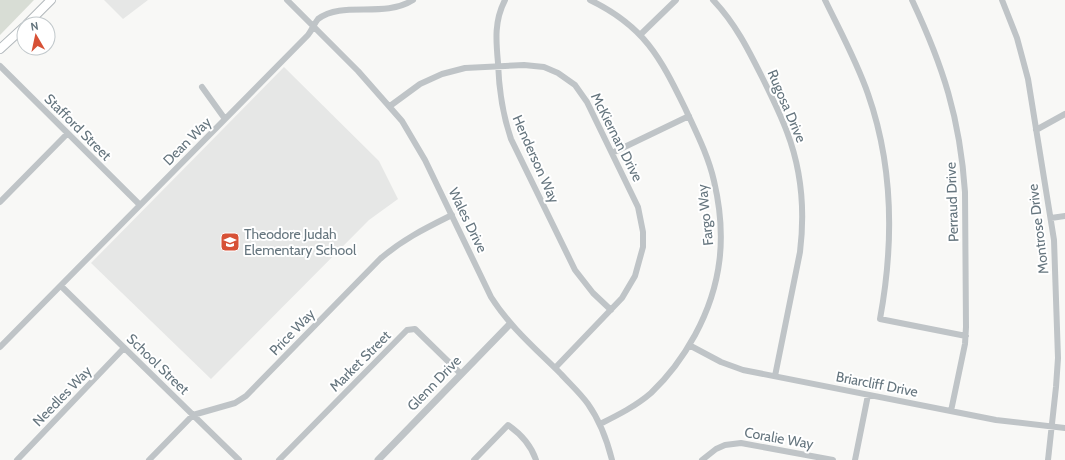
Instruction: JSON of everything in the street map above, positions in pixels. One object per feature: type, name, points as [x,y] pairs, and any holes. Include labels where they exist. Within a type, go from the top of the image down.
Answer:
[{"type":"main road","points":[[35,16],[51,0]]},
{"type":"main road","points":[[0,49],[16,34]]},
{"type":"street","name":"Wales Drive","points":[[287,0],[358,71],[402,121],[414,140],[499,310],[510,324],[578,391],[588,404],[600,424],[612,460]]},
{"type":"street","name":"Dean Way","points":[[0,347],[310,34],[319,19],[341,8],[353,7],[388,9],[403,5],[413,0]]},
{"type":"street","name":"Henderson Way","points":[[505,0],[500,10],[496,36],[501,106],[511,139],[575,270],[593,293],[611,310]]},
{"type":"street","name":"Fargo Way","points":[[590,0],[623,19],[652,48],[667,71],[708,158],[714,179],[720,213],[721,234],[720,261],[714,292],[690,345],[675,367],[650,393],[621,413],[600,424]]},
{"type":"street","points":[[640,35],[676,0]]},
{"type":"street","name":"Rugosa Drive","points":[[713,0],[739,32],[781,116],[792,147],[800,178],[802,195],[802,236],[775,376]]},
{"type":"street","points":[[825,0],[853,58],[868,94],[883,152],[890,208],[890,231],[888,271],[880,319],[966,336]]},
{"type":"street","name":"Perraud Drive","points":[[912,0],[934,47],[944,75],[957,125],[962,154],[965,192],[966,336],[952,411]]},
{"type":"street","name":"Montrose Drive","points":[[1002,0],[1017,38],[1024,61],[1051,218],[1055,264],[1058,358],[1048,460]]},
{"type":"street","name":"McKiernan Drive","points":[[390,106],[420,84],[442,74],[465,68],[534,65],[549,69],[567,79],[582,93],[638,207],[643,232],[641,257],[635,276],[622,298],[554,368]]},
{"type":"street","name":"Stafford Street","points":[[0,66],[140,205]]},
{"type":"street","points":[[202,87],[226,119]]},
{"type":"street","points":[[1036,130],[1065,114]]},
{"type":"street","points":[[612,153],[689,116]]},
{"type":"street","points":[[0,202],[68,134]]},
{"type":"street","name":"Price Way","points":[[149,460],[193,415],[235,403],[243,398],[380,259],[407,238],[452,215]]},
{"type":"street","points":[[1051,218],[1065,216]]},
{"type":"street","name":"School Street","points":[[61,286],[239,460]]},
{"type":"street","name":"Glenn Drive","points":[[378,460],[510,324]]},
{"type":"street","name":"Market Street","points":[[279,460],[407,330],[415,329],[461,374]]},
{"type":"street","name":"Briarcliff Drive","points":[[690,345],[732,367],[996,420],[1065,428]]},
{"type":"street","name":"Needles Way","points":[[17,460],[124,348]]},
{"type":"street","points":[[855,460],[868,395]]},
{"type":"street","points":[[474,460],[508,425],[528,443],[536,460]]},
{"type":"street","name":"Coralie Way","points":[[702,460],[716,449],[731,444],[741,443],[832,460]]},
{"type":"shaded area","points":[[0,0],[34,0],[18,16],[16,16],[16,19],[0,35]]},
{"type":"shaded area","points":[[104,0],[148,0],[123,19]]},
{"type":"shaded area","name":"Theodore Judah Elementary School","points":[[284,67],[379,161],[398,199],[369,220],[211,379],[91,263]]},
{"type":"place","name":"Theodore Judah Elementary School","points":[[230,242]]}]
